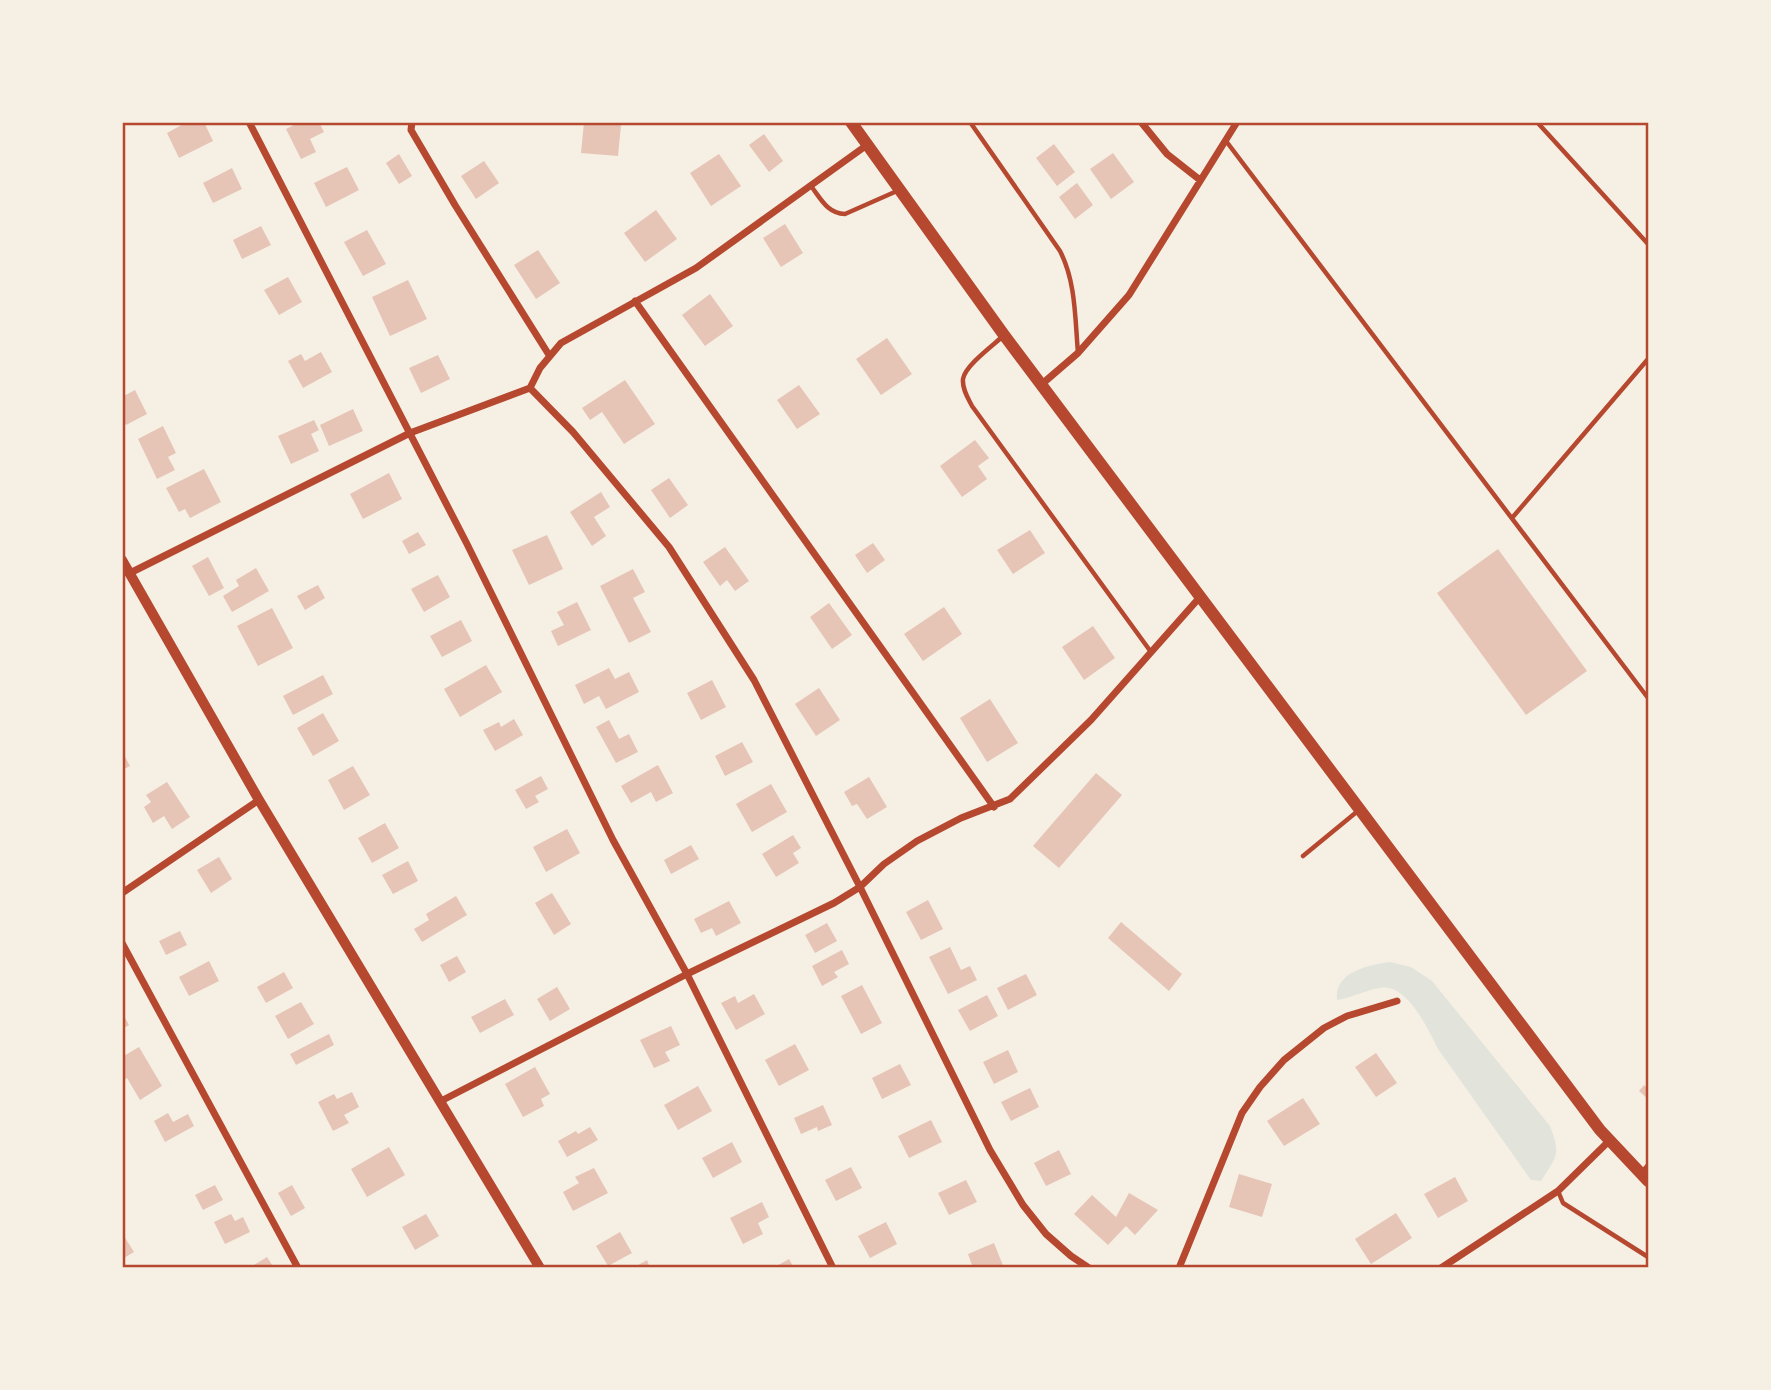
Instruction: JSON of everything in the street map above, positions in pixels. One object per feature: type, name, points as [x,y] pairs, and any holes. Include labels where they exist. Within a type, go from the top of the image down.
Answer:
[{"type":"main road","points":[[851,122],[1004,335],[1200,597],[1230,633],[1608,1142],[1646,1173]]},
{"type":"street","points":[[249,122],[410,433],[613,840],[687,974],[833,1268]]},
{"type":"street","points":[[412,122],[411,130],[454,205],[549,355]]},
{"type":"street","points":[[1141,122],[1167,154],[1200,180]]},
{"type":"street","points":[[1042,384],[1078,353],[1129,295],[1237,122]]},
{"type":"street","points":[[130,573],[410,433],[530,388],[549,355],[561,343],[696,268],[867,145]]},
{"type":"street","points":[[635,301],[994,807]]},
{"type":"street","points":[[530,388],[573,432],[669,547],[754,680],[990,1150],[1023,1205],[1046,1234],[1089,1268]]},
{"type":"street","points":[[122,560],[259,800],[540,1268]]},
{"type":"street","points":[[441,1101],[687,974],[834,903],[860,887],[884,864],[917,841],[961,818],[1010,799],[1091,720],[1200,597]]},
{"type":"street","points":[[122,893],[259,800]]},
{"type":"street","points":[[122,943],[298,1268]]},
{"type":"street","points":[[1180,1268],[1242,1113],[1260,1087],[1284,1060],[1324,1028],[1347,1016],[1397,1001]]},
{"type":"street","points":[[1441,1268],[1558,1191],[1608,1142]]},
{"type":"lane","points":[[970,122],[1067,265],[1078,353]]},
{"type":"lane","points":[[1537,122],[1648,244]]},
{"type":"lane","points":[[1226,141],[1648,698]]},
{"type":"lane","points":[[811,185],[826,207],[837,214],[845,214],[900,190]]},
{"type":"lane","points":[[1004,335],[967,369],[963,378],[965,391],[972,406],[1151,652]]},
{"type":"lane","points":[[1512,518],[1648,359]]},
{"type":"lane","points":[[1303,856],[1359,810]]},
{"type":"lane","points":[[1558,1191],[1563,1203],[1648,1257]]},
{"type":"shaded area","points":[[1390,962],[1411,967],[1432,981],[1550,1126],[1556,1155],[1541,1181],[1531,1180],[1438,1049],[1408,1000],[1390,988],[1380,988],[1337,1000],[1338,990],[1347,976],[1372,965]]},
{"type":"building","points":[[187,122],[204,122],[213,141],[179,158],[167,133]]},
{"type":"building","points":[[300,122],[319,122],[324,132],[310,139],[316,152],[301,159],[286,129]]},
{"type":"building","points":[[584,122],[621,125],[618,156],[581,153]]},
{"type":"building","points":[[764,134],[783,161],[769,172],[749,145]]},
{"type":"building","points":[[1054,144],[1075,172],[1057,186],[1036,158]]},
{"type":"building","points":[[1113,153],[1134,182],[1111,199],[1090,169]]},
{"type":"building","points":[[399,154],[412,176],[399,184],[386,163]]},
{"type":"building","points":[[719,154],[741,186],[711,206],[690,173]]},
{"type":"building","points":[[484,161],[499,183],[476,199],[461,176]]},
{"type":"building","points":[[347,167],[359,190],[326,207],[314,183]]},
{"type":"building","points":[[232,168],[242,189],[213,203],[203,183]]},
{"type":"building","points":[[1077,183],[1093,205],[1075,219],[1059,197]]},
{"type":"building","points":[[656,210],[677,239],[645,262],[624,233]]},
{"type":"building","points":[[785,224],[803,253],[781,267],[763,238]]},
{"type":"building","points":[[261,226],[271,245],[242,259],[233,240]]},
{"type":"building","points":[[367,230],[386,264],[363,276],[344,242]]},
{"type":"building","points":[[538,250],[560,283],[536,299],[514,265]]},
{"type":"building","points":[[288,277],[302,302],[279,315],[264,290]]},
{"type":"building","points":[[408,280],[427,319],[390,336],[372,297]]},
{"type":"building","points":[[710,294],[733,326],[705,346],[682,315]]},
{"type":"building","points":[[887,338],[912,374],[881,395],[856,359]]},
{"type":"building","points":[[321,352],[332,372],[303,388],[288,361],[301,354],[305,361]]},
{"type":"building","points":[[438,355],[450,379],[421,393],[409,368]]},
{"type":"building","points":[[625,380],[655,424],[624,444],[602,412],[590,420],[582,408]]},
{"type":"building","points":[[799,385],[820,414],[797,429],[777,400]]},
{"type":"building","points":[[135,390],[147,414],[126,425],[122,418],[122,397]]},
{"type":"building","points":[[353,409],[363,431],[329,446],[320,425]]},
{"type":"building","points":[[314,420],[319,430],[311,434],[319,451],[291,464],[278,436]]},
{"type":"building","points":[[163,426],[176,453],[168,457],[175,470],[157,479],[138,439]]},
{"type":"building","points":[[975,440],[989,458],[978,466],[987,479],[962,497],[940,466]]},
{"type":"building","points":[[204,469],[221,502],[190,518],[185,509],[179,512],[166,488]]},
{"type":"building","points":[[389,473],[402,499],[363,519],[350,494]]},
{"type":"building","points":[[669,478],[688,505],[670,518],[651,490]]},
{"type":"building","points":[[601,492],[610,507],[594,517],[606,536],[592,546],[570,512]]},
{"type":"building","points":[[1030,530],[1045,553],[1013,574],[997,550]]},
{"type":"building","points":[[418,532],[426,545],[409,554],[402,541]]},
{"type":"building","points":[[547,535],[563,569],[529,585],[512,550]]},
{"type":"building","points":[[873,543],[885,560],[867,573],[855,555]]},
{"type":"building","points":[[725,547],[749,581],[735,591],[727,580],[720,586],[703,562]]},
{"type":"building","points":[[1498,549],[1587,671],[1526,715],[1437,593]]},
{"type":"building","points":[[208,557],[224,588],[209,596],[192,566]]},
{"type":"building","points":[[256,568],[269,591],[232,612],[223,596],[239,586],[236,580]]},
{"type":"building","points":[[633,569],[645,592],[633,598],[651,632],[629,643],[600,586]]},
{"type":"building","points":[[438,575],[450,597],[424,612],[411,589]]},
{"type":"building","points":[[318,585],[325,598],[305,610],[297,596]]},
{"type":"building","points":[[577,602],[591,630],[558,646],[551,631],[564,625],[557,612]]},
{"type":"building","points":[[829,603],[852,635],[832,649],[810,617]]},
{"type":"building","points":[[944,607],[962,634],[923,661],[904,634]]},
{"type":"building","points":[[272,608],[293,648],[258,666],[237,626]]},
{"type":"building","points":[[461,620],[472,641],[442,657],[430,636]]},
{"type":"building","points":[[1093,626],[1115,658],[1084,680],[1062,647]]},
{"type":"building","points":[[486,665],[502,692],[460,717],[444,689]]},
{"type":"building","points":[[609,668],[615,679],[629,672],[639,692],[606,709],[599,696],[584,704],[575,685]]},
{"type":"building","points":[[323,675],[333,694],[293,715],[283,696]]},
{"type":"building","points":[[712,680],[726,707],[701,720],[687,693]]},
{"type":"building","points":[[819,688],[840,720],[816,736],[795,704]]},
{"type":"building","points":[[990,699],[1018,743],[987,762],[960,718]]},
{"type":"building","points":[[323,713],[339,741],[313,756],[297,728]]},
{"type":"building","points":[[514,719],[523,735],[495,751],[483,730],[499,722],[501,727]]},
{"type":"building","points":[[609,720],[619,739],[629,734],[638,752],[616,763],[596,727]]},
{"type":"building","points":[[742,742],[753,762],[725,776],[715,756]]},
{"type":"building","points":[[122,751],[130,766],[122,770]]},
{"type":"building","points":[[658,765],[673,793],[656,802],[651,792],[631,803],[621,786]]},
{"type":"building","points":[[353,766],[370,795],[344,810],[328,780]]},
{"type":"building","points":[[1096,773],[1122,795],[1059,868],[1033,846]]},
{"type":"building","points":[[541,776],[548,789],[535,796],[539,802],[526,809],[515,790]]},
{"type":"building","points":[[869,777],[887,807],[867,819],[857,804],[852,806],[844,792]]},
{"type":"building","points":[[167,782],[190,817],[172,829],[164,816],[153,823],[144,807],[151,802],[146,795]]},
{"type":"building","points":[[771,784],[787,812],[752,832],[736,804]]},
{"type":"building","points":[[385,823],[399,848],[372,863],[358,838]]},
{"type":"building","points":[[567,829],[580,853],[546,872],[533,847]]},
{"type":"building","points":[[793,835],[801,848],[793,853],[799,863],[776,877],[762,854]]},
{"type":"building","points":[[691,845],[699,859],[671,874],[664,860]]},
{"type":"building","points":[[219,857],[232,879],[211,893],[197,870]]},
{"type":"building","points":[[408,861],[418,881],[393,894],[382,875]]},
{"type":"building","points":[[552,893],[571,924],[554,935],[535,903]]},
{"type":"building","points":[[456,896],[467,915],[422,942],[414,929],[429,920],[426,914]]},
{"type":"building","points":[[928,900],[943,929],[921,940],[906,912]]},
{"type":"building","points":[[729,901],[741,923],[716,936],[712,928],[701,933],[694,919]]},
{"type":"building","points":[[1121,922],[1182,974],[1169,991],[1108,938]]},
{"type":"building","points":[[827,923],[837,941],[815,953],[805,935]]},
{"type":"building","points":[[180,931],[187,945],[166,955],[159,941]]},
{"type":"building","points":[[950,947],[961,970],[970,966],[977,980],[948,994],[929,957]]},
{"type":"building","points":[[842,950],[849,964],[834,972],[838,977],[822,986],[812,966]]},
{"type":"building","points":[[457,956],[466,972],[449,982],[440,965]]},
{"type":"building","points":[[209,961],[219,981],[189,996],[179,977]]},
{"type":"building","points":[[284,972],[293,988],[266,1003],[257,987]]},
{"type":"building","points":[[1026,974],[1037,995],[1008,1010],[997,988]]},
{"type":"building","points":[[862,985],[882,1023],[861,1034],[841,996]]},
{"type":"building","points":[[557,987],[570,1009],[550,1021],[537,999]]},
{"type":"building","points":[[754,994],[765,1014],[736,1030],[721,1003],[735,996],[738,1003]]},
{"type":"building","points":[[987,995],[998,1016],[970,1031],[958,1010]]},
{"type":"building","points":[[505,999],[514,1015],[480,1033],[471,1017]]},
{"type":"building","points":[[301,1002],[314,1024],[288,1039],[275,1016]]},
{"type":"building","points":[[122,1012],[129,1025],[122,1029]]},
{"type":"building","points":[[671,1026],[680,1045],[665,1052],[670,1061],[654,1068],[640,1040]]},
{"type":"building","points":[[329,1034],[334,1045],[296,1065],[290,1054]]},
{"type":"building","points":[[795,1044],[809,1070],[779,1086],[765,1060]]},
{"type":"building","points":[[139,1047],[162,1086],[140,1100],[127,1078],[122,1081],[122,1057]]},
{"type":"building","points":[[1008,1050],[1018,1072],[994,1084],[983,1062]]},
{"type":"building","points":[[1376,1053],[1397,1083],[1376,1097],[1355,1067]]},
{"type":"building","points":[[900,1064],[911,1085],[882,1099],[872,1078]]},
{"type":"building","points":[[535,1067],[550,1094],[541,1099],[544,1106],[523,1117],[505,1084]]},
{"type":"building","points":[[1644,1085],[1648,1089],[1648,1099],[1639,1091]]},
{"type":"building","points":[[698,1086],[712,1111],[678,1130],[664,1105]]},
{"type":"building","points":[[1030,1088],[1039,1107],[1011,1121],[1001,1102]]},
{"type":"building","points":[[352,1092],[359,1107],[344,1115],[349,1123],[333,1131],[318,1102],[334,1094],[337,1099]]},
{"type":"building","points":[[1303,1098],[1320,1124],[1284,1146],[1267,1121]]},
{"type":"building","points":[[823,1105],[832,1125],[818,1131],[817,1127],[801,1134],[794,1118]]},
{"type":"building","points":[[168,1113],[173,1122],[188,1114],[194,1126],[165,1142],[154,1121]]},
{"type":"building","points":[[931,1120],[942,1142],[909,1158],[898,1136]]},
{"type":"building","points":[[590,1127],[598,1140],[567,1157],[558,1141]]},
{"type":"building","points":[[732,1142],[742,1162],[713,1178],[702,1158]]},
{"type":"building","points":[[389,1147],[405,1175],[367,1197],[351,1169]]},
{"type":"building","points":[[1059,1150],[1071,1174],[1046,1186],[1034,1163]]},
{"type":"building","points":[[851,1167],[862,1188],[836,1201],[825,1180]]},
{"type":"building","points":[[594,1168],[608,1193],[573,1211],[563,1192],[579,1183],[575,1177]]},
{"type":"building","points":[[1239,1174],[1272,1184],[1262,1217],[1229,1207]]},
{"type":"building","points":[[1455,1177],[1468,1201],[1438,1218],[1424,1194]]},
{"type":"building","points":[[966,1180],[977,1202],[949,1215],[938,1193]]},
{"type":"building","points":[[215,1185],[223,1200],[203,1210],[195,1195]]},
{"type":"building","points":[[292,1185],[305,1208],[291,1216],[278,1193]]},
{"type":"building","points":[[1129,1193],[1158,1210],[1135,1235],[1126,1226],[1108,1245],[1074,1214],[1092,1195],[1116,1217]]},
{"type":"building","points":[[762,1202],[769,1217],[758,1223],[763,1234],[743,1244],[730,1218]]},
{"type":"building","points":[[1396,1213],[1412,1238],[1371,1264],[1355,1239]]},
{"type":"building","points":[[231,1214],[235,1221],[243,1217],[250,1232],[225,1244],[214,1222]]},
{"type":"building","points":[[426,1214],[439,1236],[415,1250],[402,1227]]},
{"type":"building","points":[[886,1222],[897,1244],[870,1258],[858,1236]]},
{"type":"building","points":[[620,1232],[632,1253],[608,1266],[596,1246]]},
{"type":"building","points":[[122,1233],[134,1252],[122,1259]]},
{"type":"building","points":[[994,1243],[1004,1268],[973,1268],[968,1254]]},
{"type":"building","points":[[267,1257],[274,1268],[249,1268]]},
{"type":"building","points":[[789,1259],[794,1268],[773,1268]]},
{"type":"building","points":[[647,1260],[650,1268],[633,1268]]}]
